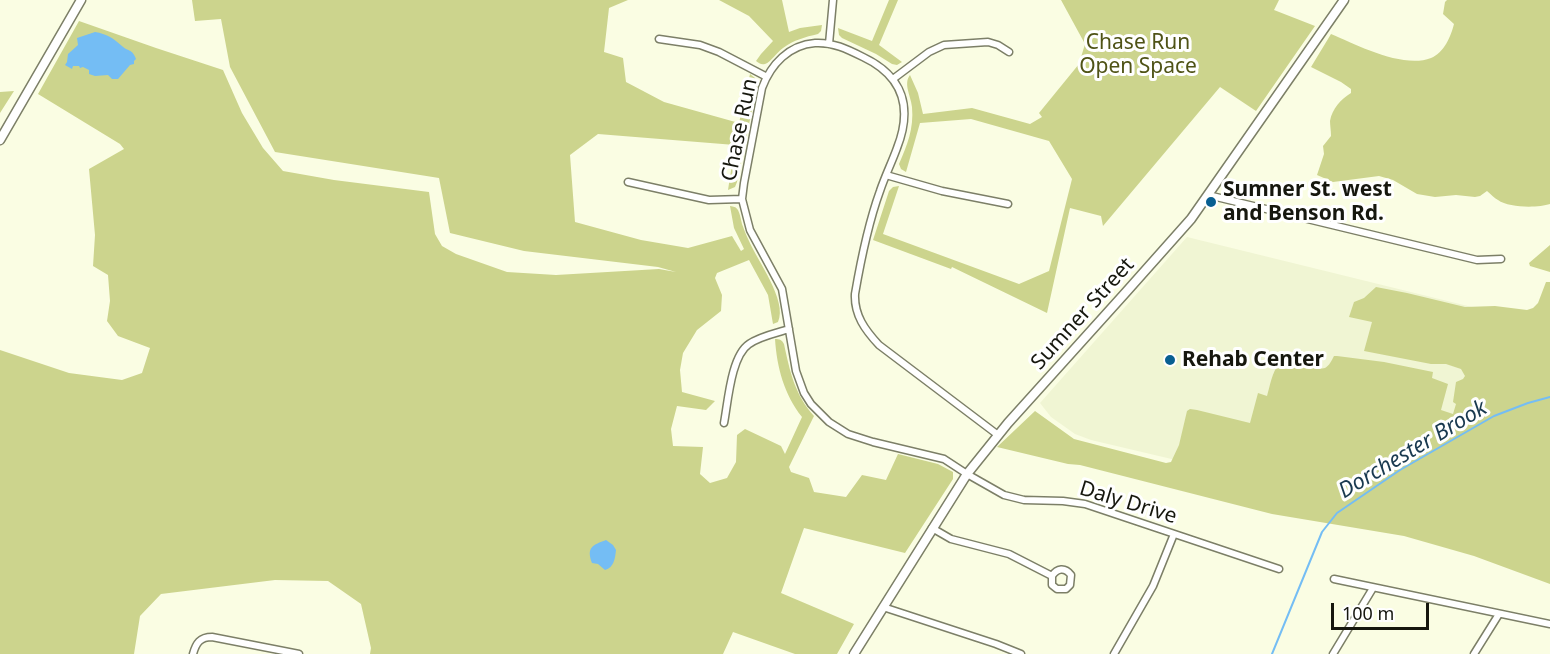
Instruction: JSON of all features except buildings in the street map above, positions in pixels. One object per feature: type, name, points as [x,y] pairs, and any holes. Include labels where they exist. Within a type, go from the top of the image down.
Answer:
[{"type":"main road","points":[[0,140],[81,0]]},
{"type":"main road","name":"Sumner Street","points":[[854,654],[968,474],[998,435],[1171,242],[1208,195],[1344,0]]},
{"type":"street","points":[[829,44],[833,0]]},
{"type":"street","points":[[658,39],[700,45],[719,52],[767,77]]},
{"type":"street","points":[[998,435],[879,345],[861,322],[855,301],[866,236],[880,190],[901,138],[904,117],[903,100],[893,79],[929,52],[944,45],[988,42],[1009,52]]},
{"type":"street","name":"Chase Run","points":[[893,79],[884,69],[868,59],[829,44],[813,44],[793,49],[782,56],[762,88],[744,183],[742,199],[745,215],[750,230],[782,289],[795,371],[811,404],[838,429],[858,438],[944,459],[968,474]]},
{"type":"street","points":[[886,175],[942,191],[1008,204]]},
{"type":"street","points":[[628,182],[709,200],[742,199]]},
{"type":"street","points":[[1208,195],[1477,260],[1501,259]]},
{"type":"street","points":[[724,423],[735,366],[743,349],[750,343],[789,329]]},
{"type":"street","name":"Daly Drive","points":[[968,474],[1010,497],[1078,503],[1279,569]]},
{"type":"street","points":[[932,528],[951,539],[1009,554],[1052,576]]},
{"type":"street","points":[[1114,654],[1154,586],[1174,534]]},
{"type":"street","points":[[1334,579],[1550,624]]},
{"type":"street","points":[[1333,654],[1373,588]]},
{"type":"street","points":[[883,607],[1021,654]]},
{"type":"street","points":[[1474,654],[1499,614]]},
{"type":"street","points":[[193,654],[200,640],[212,637],[299,654]]},
{"type":"shaded area","points":[[1187,237],[1541,324],[1375,507],[1091,440],[1075,434],[1051,417],[1040,403]]},
{"type":"green space","points":[[192,0],[628,0],[609,8],[604,52],[623,58],[626,82],[664,102],[739,123],[750,74],[755,78],[757,86],[735,187],[728,190],[735,145],[598,134],[570,155],[575,222],[641,240],[688,248],[732,236],[741,251],[744,249],[734,228],[730,206],[738,210],[748,239],[775,292],[780,313],[778,322],[773,324],[768,295],[749,260],[717,273],[715,278],[722,295],[721,311],[697,330],[683,353],[680,370],[682,392],[715,401],[706,410],[677,406],[671,429],[673,446],[703,447],[700,474],[710,483],[727,478],[736,462],[737,435],[745,429],[781,446],[785,454],[802,417],[790,399],[782,380],[775,339],[781,340],[784,344],[791,374],[798,391],[814,416],[789,467],[791,472],[809,478],[814,492],[846,497],[862,475],[886,480],[898,454],[938,464],[953,472],[953,479],[905,553],[804,528],[781,593],[854,624],[837,654],[795,654],[733,632],[723,654],[370,654],[371,648],[361,604],[328,581],[275,580],[161,594],[140,616],[134,654],[0,654],[0,350],[69,373],[122,380],[142,373],[150,348],[118,336],[107,321],[110,301],[108,275],[93,266],[95,235],[89,169],[124,149],[120,144],[38,94],[79,21],[223,70],[242,113],[263,148],[283,171],[429,192],[435,234],[442,246],[456,254],[507,272],[556,275],[659,269],[676,272],[658,267],[524,251],[450,233],[439,178],[275,152],[230,67],[221,19],[195,21]]},
{"type":"green space","points":[[719,0],[782,0],[789,32],[822,25],[821,31],[791,43],[767,63],[761,64],[756,61],[773,41],[749,16]]},
{"type":"green space","points":[[889,0],[898,0],[879,45],[902,62],[897,65],[842,38],[838,28],[872,41]]},
{"type":"green space","name":"Chase Run Open Space","points":[[1061,0],[1279,0],[1274,10],[1315,26],[1256,111],[1220,87],[1103,226],[1101,216],[1070,208],[1047,313],[952,267],[951,269],[873,240],[889,191],[899,186],[883,234],[1019,284],[1049,271],[1072,179],[1049,141],[971,119],[920,123],[906,172],[899,164],[912,123],[912,107],[907,86],[910,75],[918,93],[923,114],[972,108],[1030,124],[1042,117],[1039,113],[1079,64],[1085,44]]},
{"type":"green space","points":[[1447,0],[1550,0],[1550,204],[1531,207],[1509,205],[1487,191],[1475,197],[1456,195],[1435,197],[1417,194],[1393,180],[1379,176],[1333,182],[1317,175],[1324,154],[1323,146],[1331,136],[1330,121],[1333,112],[1340,101],[1351,93],[1351,89],[1341,82],[1311,67],[1331,34],[1394,58],[1420,61],[1431,58],[1443,48],[1454,24],[1443,14]]},
{"type":"green space","points":[[14,91],[0,113],[0,92]]},
{"type":"green space","points":[[1550,245],[1550,272],[1530,266],[1529,263]]},
{"type":"green space","points":[[1546,282],[1550,282],[1550,584],[1474,556],[1404,536],[1272,514],[1080,465],[997,447],[1035,411],[1074,439],[1166,463],[1171,462],[1179,445],[1187,411],[1190,409],[1250,423],[1258,393],[1267,396],[1279,364],[1288,361],[1325,368],[1334,356],[1384,362],[1433,372],[1432,378],[1448,384],[1441,410],[1453,414],[1456,404],[1453,402],[1456,382],[1465,376],[1461,369],[1446,364],[1431,364],[1364,351],[1372,322],[1349,317],[1354,302],[1364,298],[1376,287],[1465,307],[1495,306],[1527,310],[1538,303]]},
{"type":"water","points":[[95,32],[110,37],[131,52],[136,59],[134,64],[130,65],[118,79],[112,79],[108,75],[95,76],[89,74],[89,70],[83,67],[73,66],[72,69],[65,65],[68,54],[78,45],[77,38]]},
{"type":"water","points":[[606,540],[616,550],[612,565],[605,570],[598,564],[592,563],[590,550],[594,545]]},
{"type":"waterway","name":"Dorchester Brook","points":[[1272,654],[1322,532],[1337,513],[1400,470],[1494,416],[1550,397]]},
{"type":"place","name":"Sumner St. west and Benson Rd.","points":[[1211,202]]},
{"type":"place","name":"Rehab Center","points":[[1170,360]]}]
